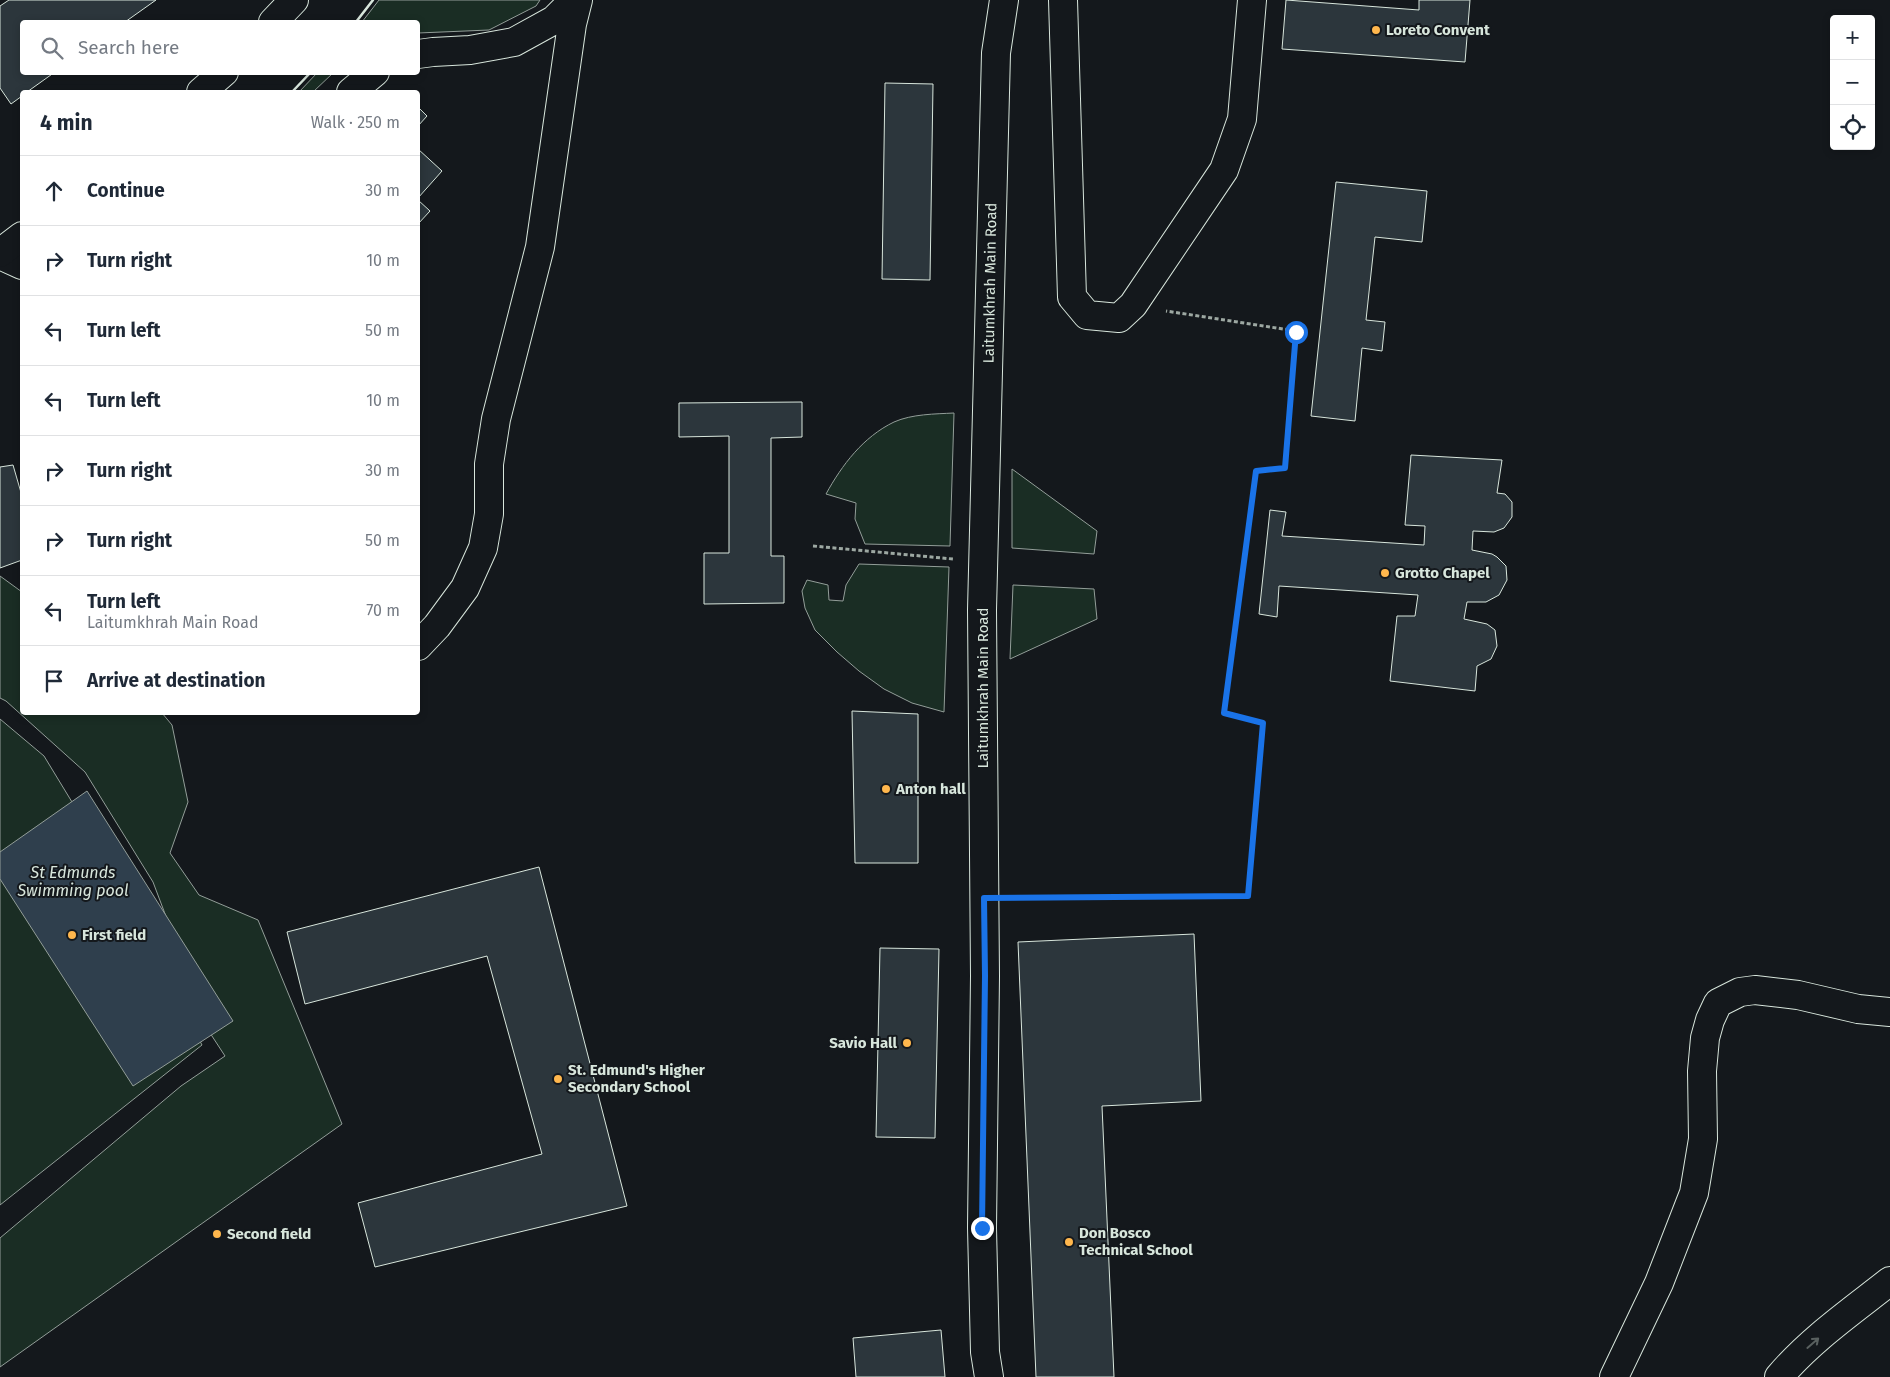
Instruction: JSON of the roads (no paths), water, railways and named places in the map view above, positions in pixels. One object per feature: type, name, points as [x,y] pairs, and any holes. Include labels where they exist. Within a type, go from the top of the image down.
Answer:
[{"type":"main road","points":[[275,20],[294,0]]},
{"type":"main road","points":[[420,54],[470,50],[514,42],[554,20],[576,0]]},
{"type":"main road","points":[[420,644],[437,626],[465,588],[482,548],[489,514],[489,464],[496,419],[540,247],[576,0]]},
{"type":"main road","name":"Laitumkhrah Main Road","points":[[989,1377],[986,1352],[982,1228],[985,976],[983,561],[996,53],[1004,0]]},
{"type":"main road","points":[[1063,0],[1072,297],[1087,315],[1119,318],[1132,305],[1224,170],[1242,119],[1252,0]]},
{"type":"main road","points":[[203,90],[221,75]]},
{"type":"main road","points":[[353,90],[371,75]]},
{"type":"main road","points":[[20,238],[0,254],[20,264]]},
{"type":"main road","points":[[1614,1377],[1659,1283],[1694,1193],[1703,1139],[1702,1071],[1705,1038],[1710,1020],[1718,1003],[1740,992],[1755,990],[1798,995],[1858,1009],[1890,1012]]},
{"type":"main road","points":[[1779,1377],[1791,1363],[1833,1326],[1890,1281]]},
{"type":"water","name":"St Edmunds Swimming pool","points":[[87,791],[233,1021],[133,1086],[0,879],[0,852]]},
{"type":"place","name":"Loreto Convent","points":[[1376,30]]},
{"type":"place","name":"Grotto Chapel","points":[[1385,573]]},
{"type":"place","name":"Anton hall","points":[[886,789]]},
{"type":"place","name":"First field","points":[[72,935]]},
{"type":"place","name":"Savio Hall","points":[[907,1043]]},
{"type":"place","name":"St. Edmund's Higher Secondary School","points":[[558,1079]]},
{"type":"place","name":"Second field","points":[[217,1234]]},
{"type":"place","name":"Don Bosco Technical School","points":[[1069,1242]]}]
